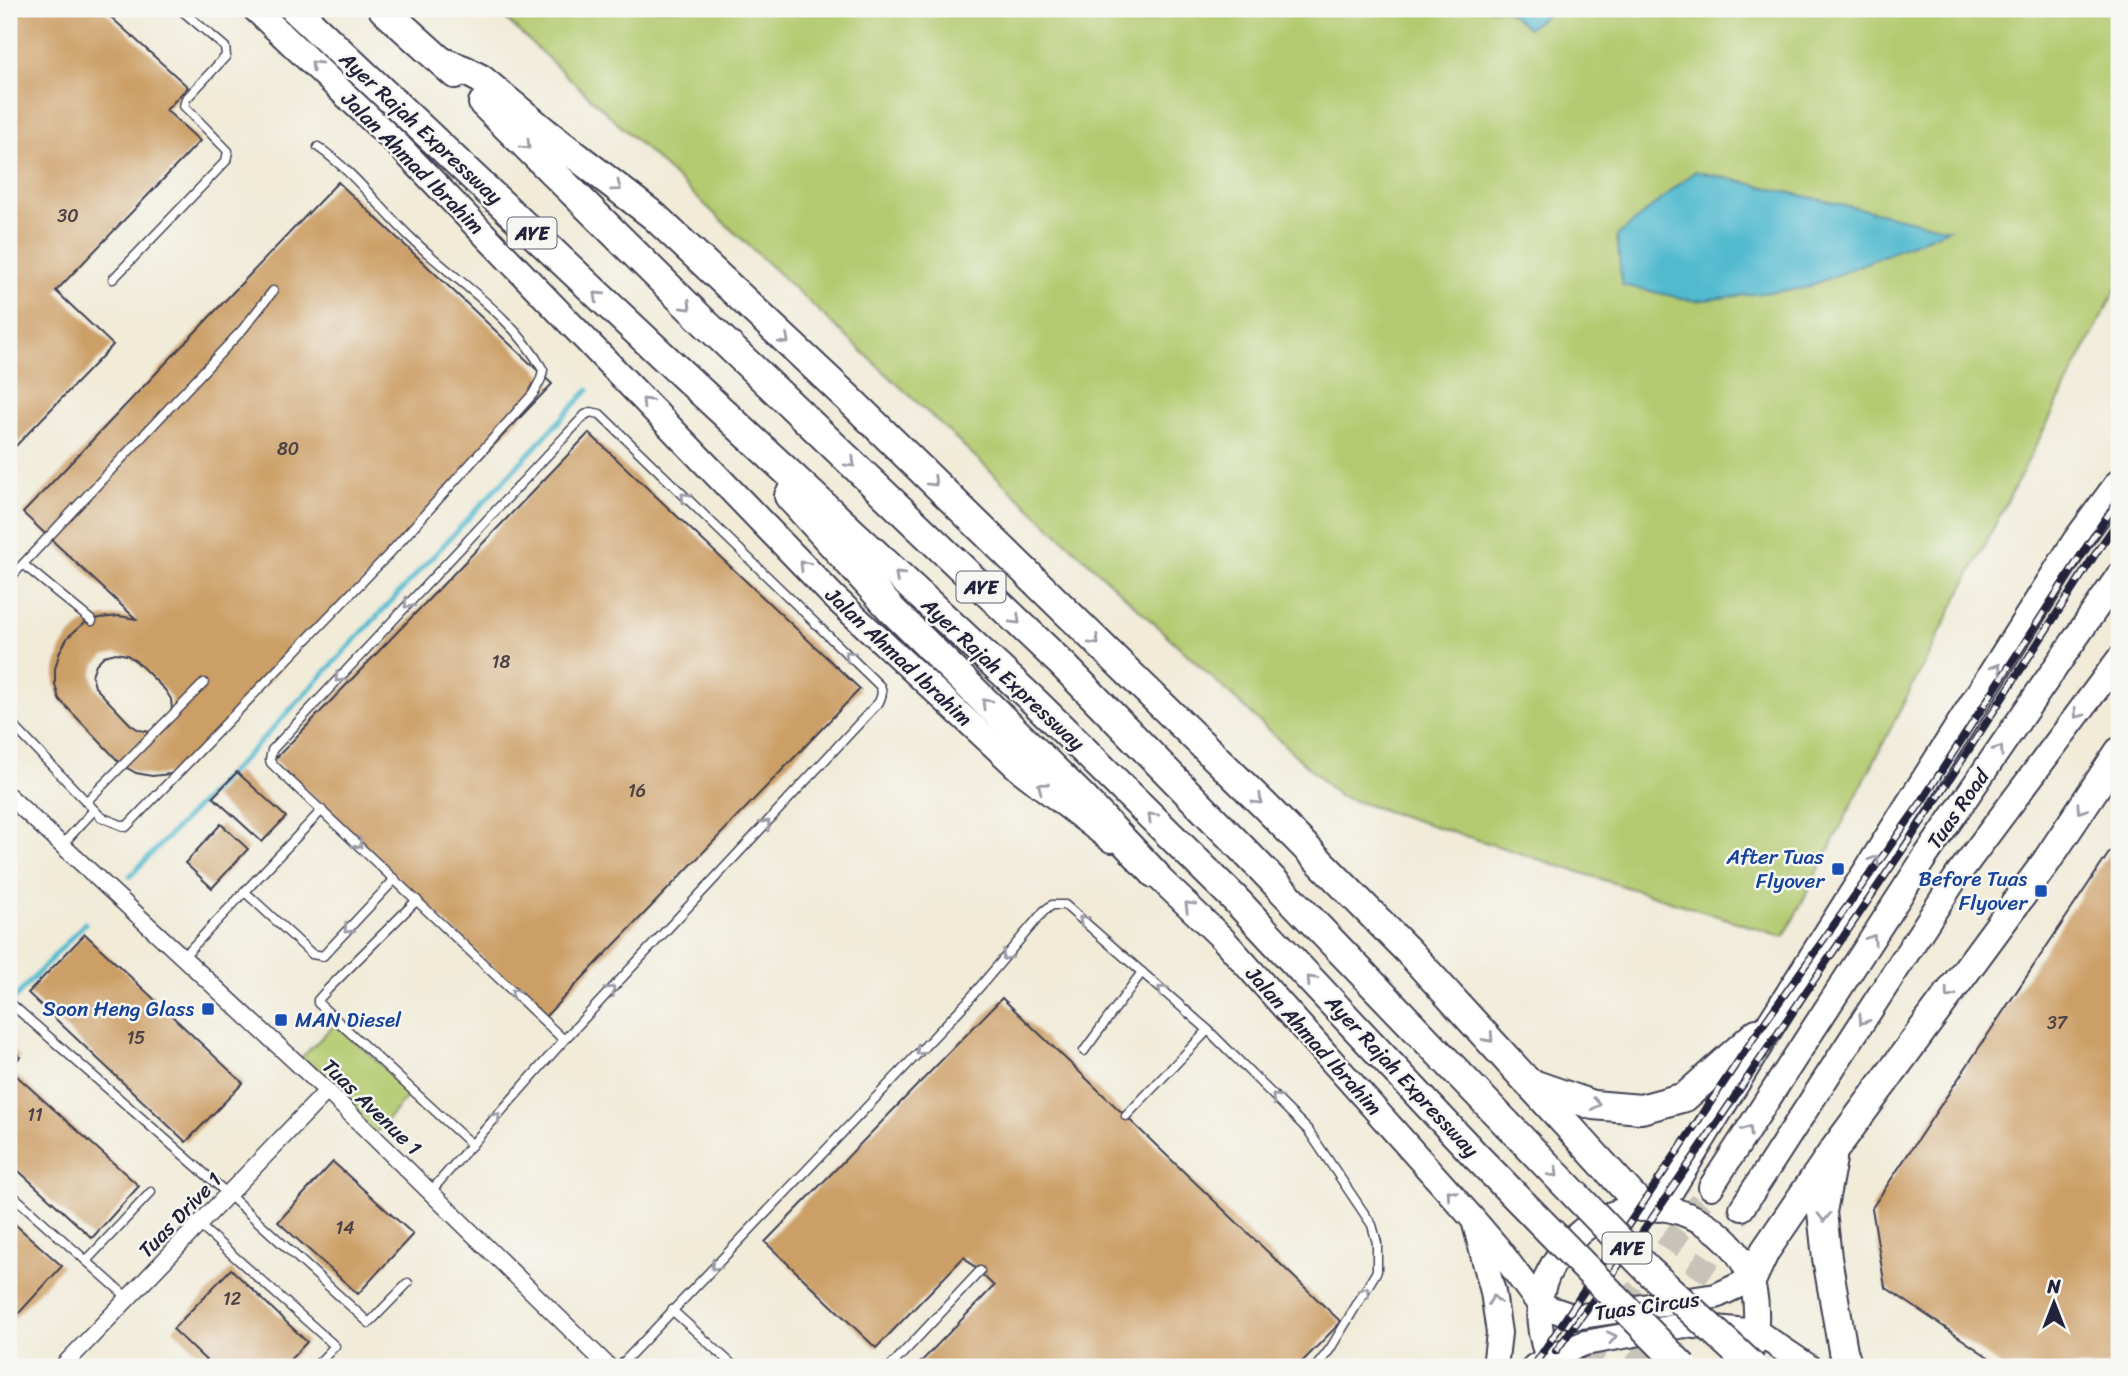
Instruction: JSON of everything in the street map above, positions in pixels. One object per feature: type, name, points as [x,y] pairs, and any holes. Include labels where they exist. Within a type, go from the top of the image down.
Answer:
[{"type":"highway","name":"Ayer Rajah Expressway","points":[[295,9],[1076,742],[1235,899],[1475,1155],[1683,1367]]},
{"type":"highway","name":"Ayer Rajah Expressway","points":[[383,9],[443,62],[703,321],[1062,665],[1648,1270],[1753,1367]]},
{"type":"highway","points":[[443,62],[481,79],[654,216],[849,400],[1265,806],[1433,976],[1530,1084],[1650,1207],[1773,1021],[2069,552],[2119,484]]},
{"type":"highway","points":[[666,359],[892,610],[1084,799],[1155,874]]},
{"type":"highway","points":[[1752,1279],[1765,1251],[1834,1150],[2046,862],[2119,752]]},
{"type":"highway","points":[[1530,1084],[1593,1105],[1641,1109],[1685,1097],[1773,1021]]},
{"type":"highway","points":[[1834,1150],[1822,1212],[1827,1258],[1847,1367]]},
{"type":"main road","name":"Jalan Ahmad Ibrahim","points":[[255,9],[399,146],[844,606],[1020,770],[1155,874],[1223,939],[1473,1219],[1540,1305]]},
{"type":"main road","name":"Tuas Road","points":[[1711,1187],[1923,860],[2119,575]]},
{"type":"main road","name":"Tuas Road","points":[[1742,1208],[1957,876],[2119,659]]},
{"type":"main road","name":"Tuas Circus","points":[[1744,1367],[1756,1332],[1756,1301],[1752,1279],[1737,1252],[1716,1230],[1689,1214],[1650,1207],[1616,1211],[1593,1222],[1572,1237],[1556,1257],[1545,1280],[1540,1305],[1540,1332],[1545,1364],[1585,1343],[1685,1325],[1756,1332]]},
{"type":"main road","points":[[1473,1219],[1493,1292],[1499,1333],[1494,1367]]},
{"type":"main road","name":"Tuas Circus","points":[[1540,1305],[1575,1317],[1716,1296],[1752,1279]]},
{"type":"main road","points":[[1756,1332],[1809,1367]]},
{"type":"street","name":"Tuas Avenue 1","points":[[9,796],[327,1091],[609,1367]]},
{"type":"street","name":"Tuas Drive 1","points":[[62,1367],[327,1091]]},
{"type":"lane","points":[[113,279],[228,156],[228,152],[184,106],[186,99],[226,56],[225,47],[180,9]]},
{"type":"lane","points":[[9,721],[101,817],[126,827],[389,554],[533,394],[543,370],[533,351],[507,322],[410,237],[338,162],[318,147]]},
{"type":"lane","points":[[9,579],[243,330],[273,291]]},
{"type":"lane","points":[[430,1192],[564,1040],[880,702],[883,691],[600,415],[591,412],[585,415],[272,750],[270,760],[564,1040]]},
{"type":"lane","points":[[23,565],[92,621]]},
{"type":"lane","points":[[86,802],[204,682]]},
{"type":"lane","points":[[62,845],[94,810]]},
{"type":"lane","points":[[183,957],[322,810]]},
{"type":"lane","points":[[244,892],[318,957],[323,956],[395,879]]},
{"type":"lane","points":[[418,900],[328,989],[318,1003],[472,1144]]},
{"type":"lane","points":[[619,1367],[967,1002],[1044,911],[1052,905],[1065,905],[1208,1030],[1308,1130],[1372,1224],[1377,1243],[1377,1270],[1330,1349],[1316,1367]]},
{"type":"lane","points":[[1084,1051],[1142,972]]},
{"type":"lane","points":[[9,1002],[229,1195],[369,1323],[408,1283]]},
{"type":"lane","points":[[1126,1116],[1208,1030]]},
{"type":"lane","points":[[9,1192],[128,1298]]},
{"type":"lane","points":[[86,1261],[151,1192]]},
{"type":"lane","points":[[199,1224],[335,1346],[315,1367]]},
{"type":"lane","points":[[890,1367],[980,1272]]},
{"type":"lane","points":[[672,1310],[735,1367]]},
{"type":"green space","points":[[495,9],[2119,9],[2119,283],[1784,937],[1339,796]]},
{"type":"green space","points":[[336,1023],[411,1092],[374,1135],[298,1061]]},
{"type":"water","points":[[1505,9],[1555,9],[1528,28]]},
{"type":"water","points":[[1695,171],[1949,229],[1805,288],[1695,301],[1622,285],[1617,236]]},
{"type":"building","points":[[9,9],[102,9],[188,87],[166,110],[200,141],[56,291],[113,345],[9,453]]},
{"type":"building","points":[[338,182],[552,384],[185,769],[170,774],[152,776],[136,773],[122,765],[59,699],[55,669],[60,651],[68,637],[83,624],[100,618],[119,616],[136,619],[23,513]],"holes":[[[116,653],[127,655],[137,662],[171,699],[172,710],[160,728],[150,732],[139,730],[130,724],[95,687],[92,675],[96,664],[104,656]]]},
{"type":"building","points":[[589,433],[860,689],[545,1017],[274,760]]},
{"type":"building","points":[[237,772],[286,817],[262,842],[213,797]]},
{"type":"building","points":[[221,824],[248,849],[212,888],[185,863]]},
{"type":"building","points":[[2119,838],[2119,1367],[2003,1367],[1885,1287],[1872,1208]]},
{"type":"building","points":[[85,934],[243,1083],[186,1142],[28,993]]},
{"type":"building","points":[[1002,998],[1341,1322],[1297,1367],[1139,1367],[1133,1362],[1127,1367],[916,1367],[994,1286],[964,1257],[876,1348],[765,1242]]},
{"type":"building","points":[[9,1047],[20,1057],[9,1069]]},
{"type":"building","points":[[9,1069],[139,1186],[92,1238],[9,1162]]},
{"type":"building","points":[[333,1162],[413,1234],[358,1294],[278,1222]]},
{"type":"building","points":[[9,1219],[62,1266],[9,1324]]},
{"type":"building","points":[[231,1269],[307,1342],[283,1367],[213,1367],[173,1329]]},
{"type":"waterway","points":[[130,876],[261,741],[588,390]]},
{"type":"waterway","points":[[9,1004],[85,923]]},
{"type":"tunnel","points":[[1583,1367],[1711,1187]]},
{"type":"tunnel","points":[[1635,1367],[1742,1208]]},
{"type":"railway","points":[[1533,1367],[1755,1036],[1922,801],[2119,499]]},
{"type":"railway","points":[[1556,1351],[1640,1236],[1933,805],[2119,520]]},
{"type":"place","name":"After Tuas Flyover","points":[[1838,869]]},
{"type":"place","name":"Before Tuas Flyover","points":[[2041,891]]},
{"type":"place","name":"Soon Heng Glass","points":[[208,1009]]},
{"type":"place","name":"MAN Diesel","points":[[281,1020]]}]
